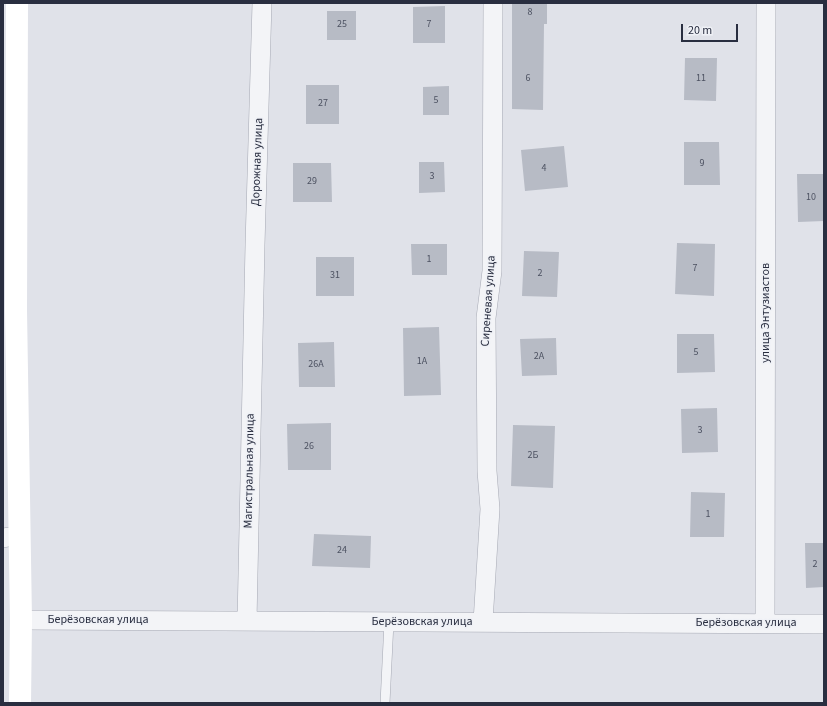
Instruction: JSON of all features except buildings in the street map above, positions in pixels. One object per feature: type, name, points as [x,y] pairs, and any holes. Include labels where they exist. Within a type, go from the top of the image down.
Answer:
[{"type":"main road","points":[[17,3],[10,310],[11,537],[21,620],[20,703]]},
{"type":"street","name":"Дорожная улица","points":[[253,322],[262,3]]},
{"type":"street","name":"Сиреневая улица","points":[[483,622],[490,509],[487,471],[486,318],[492,271],[493,3]]},
{"type":"street","name":"улица Энтузиастов","points":[[765,623],[766,3]]},
{"type":"street","name":"Магистральная улица","points":[[247,621],[253,322]]},
{"type":"street","name":"Берёзовская улица","points":[[21,620],[824,624]]},
{"type":"lane","points":[[385,703],[389,622]]}]
